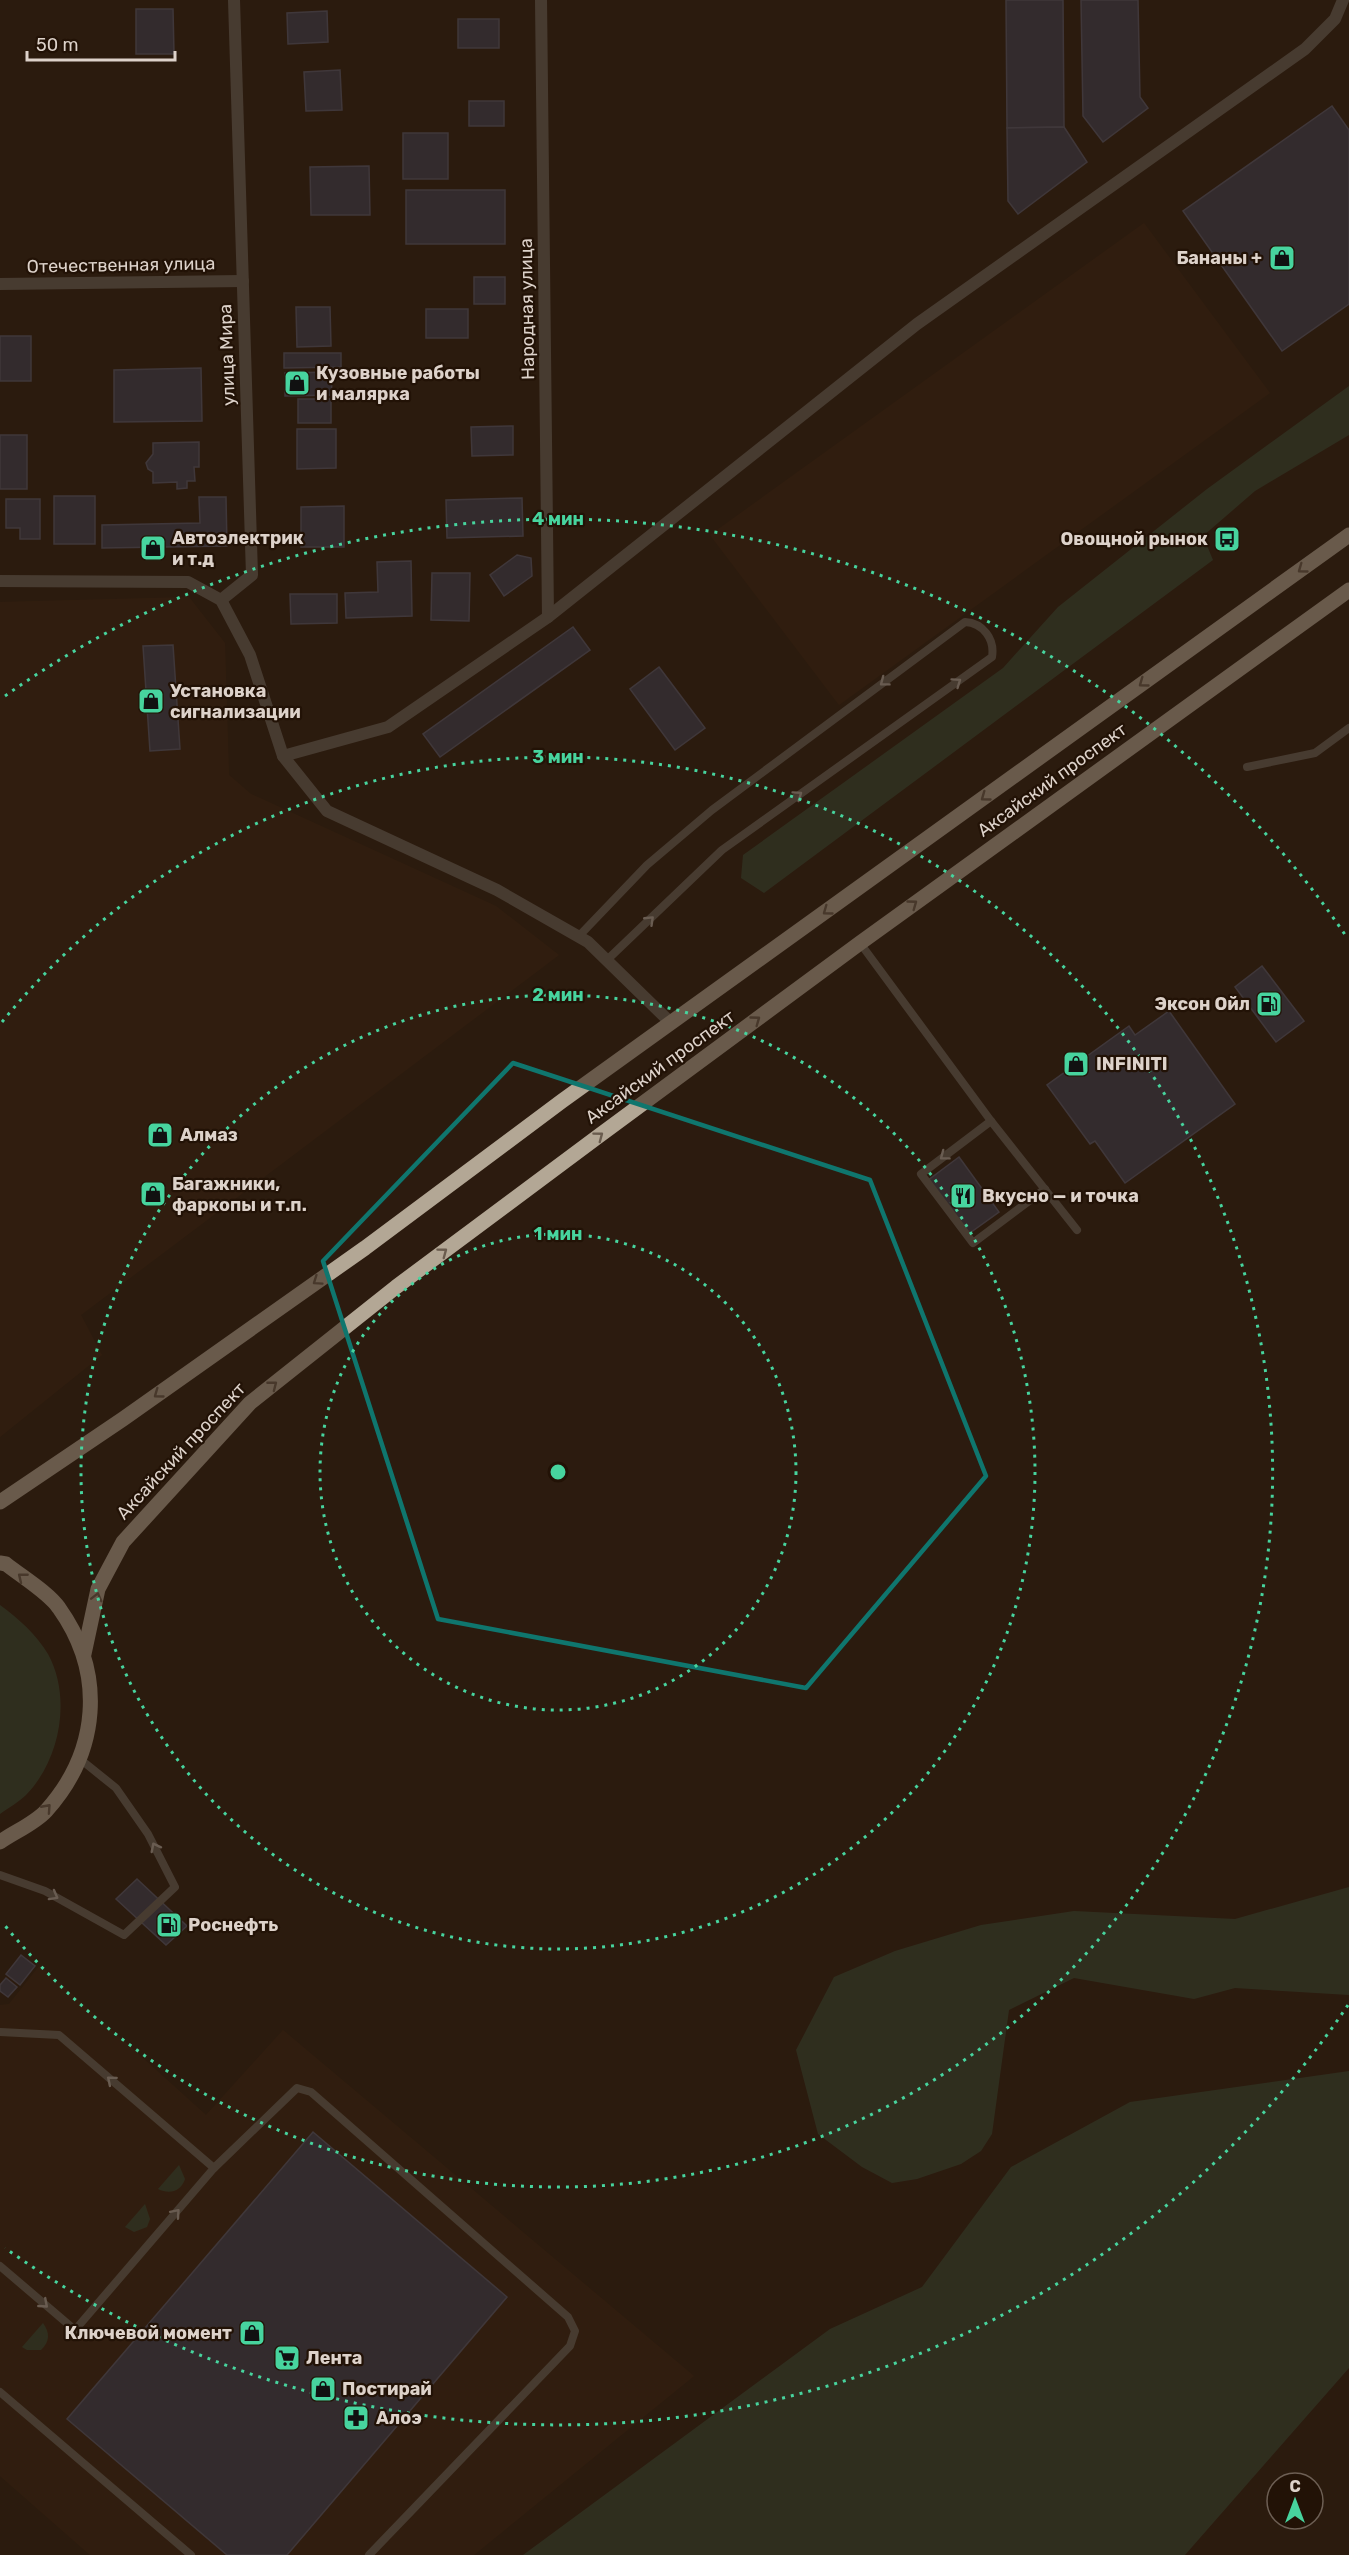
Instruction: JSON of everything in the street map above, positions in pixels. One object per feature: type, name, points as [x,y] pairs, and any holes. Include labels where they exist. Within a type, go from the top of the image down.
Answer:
[{"type":"main road","name":"Аксайский проспект","points":[[0,1502],[123,1419],[355,1254],[562,1101],[1349,535]]},
{"type":"main road","name":"Аксайский проспект","points":[[84,1654],[98,1589],[123,1542],[250,1403],[396,1287],[860,943],[1349,590]]},
{"type":"main road","points":[[0,1563],[6,1564],[58,1607],[84,1654],[92,1696],[87,1742],[72,1778],[44,1813],[0,1842]]},
{"type":"street","name":"улица Мира","points":[[221,600],[252,575],[234,0]]},
{"type":"street","name":"Народная улица","points":[[541,0],[548,617]]},
{"type":"street","points":[[283,756],[388,727],[548,617],[917,324],[1305,49],[1335,19],[1343,0]]},
{"type":"street","name":"Отечественная улица","points":[[0,284],[243,281]]},
{"type":"street","points":[[0,581],[188,582],[221,600],[236,625],[261,685],[283,756],[327,812],[497,890],[579,936],[608,960],[671,1023]]},
{"type":"lane","points":[[579,936],[647,865],[712,810],[965,622],[974,623],[987,634],[994,648],[992,657],[722,850],[608,960]]},
{"type":"lane","points":[[1247,767],[1315,753],[1349,728]]},
{"type":"lane","points":[[860,943],[991,1121],[1077,1230]]},
{"type":"lane","points":[[991,1121],[921,1174],[973,1243],[1045,1189]]},
{"type":"lane","points":[[0,1875],[45,1891],[124,1935],[175,1887],[148,1834],[116,1788],[80,1759]]},
{"type":"lane","points":[[0,2032],[58,2035],[214,2168]]},
{"type":"lane","points":[[0,2266],[75,2330],[214,2168],[297,2088],[311,2092],[568,2317],[575,2331],[570,2346],[369,2555]]},
{"type":"lane","points":[[0,2392],[191,2555]]},
{"type":"highlighted area","points":[[513,1063],[870,1180],[986,1476],[806,1688],[438,1619],[323,1261]]},
{"type":"shaded area","points":[[1144,223],[1270,393],[839,705],[710,535]]},
{"type":"shaded area","name":"Алмаз","points":[[189,597],[225,643],[229,775],[251,794],[496,906],[559,955],[81,1315],[102,1355],[0,1437],[0,602]]},
{"type":"shaded area","name":"Лента","points":[[40,1965],[206,2115],[283,2030],[694,2376],[474,2555],[90,2555],[0,2476],[0,2005],[9,2004]]},
{"type":"green space","points":[[1349,386],[1349,435],[1255,491],[1203,536],[1213,560],[764,893],[741,878],[743,855],[1003,668],[1058,607],[1207,489]]},
{"type":"green space","points":[[0,1605],[27,1627],[48,1654],[55,1671],[61,1709],[54,1747],[38,1781],[17,1803],[0,1814]]},
{"type":"green space","points":[[1349,1887],[1349,1995],[1235,1988],[1194,1999],[1074,1978],[1009,2010],[992,2134],[981,2151],[961,2164],[917,2179],[892,2183],[862,2167],[818,2134],[796,2050],[834,1977],[895,1951],[981,1925],[1074,1911],[1235,1919]]},
{"type":"green space","points":[[1349,2071],[1349,2368],[1185,2555],[523,2555],[830,2329],[922,2287],[1011,2167],[1130,2102]]},
{"type":"green space","points":[[179,2165],[185,2179],[181,2186],[171,2192],[158,2189]]},
{"type":"green space","points":[[145,2204],[150,2219],[147,2227],[134,2232],[125,2227]]},
{"type":"green space","points":[[43,2323],[48,2337],[44,2347],[41,2350],[27,2350],[22,2347]]},
{"type":"building","points":[[1006,0],[1063,0],[1064,127],[1007,128]]},
{"type":"building","points":[[1081,0],[1138,0],[1140,97],[1148,108],[1103,142],[1083,116]]},
{"type":"building","points":[[136,9],[173,9],[174,54],[136,54]]},
{"type":"building","points":[[327,11],[328,42],[288,44],[287,13]]},
{"type":"building","points":[[458,19],[499,19],[499,48],[458,48]]},
{"type":"building","points":[[340,70],[342,110],[306,111],[304,72]]},
{"type":"building","points":[[469,101],[504,101],[504,126],[469,126]]},
{"type":"building","name":"Бананы +","points":[[1332,106],[1349,130],[1349,304],[1282,351],[1183,211]]},
{"type":"building","points":[[1064,127],[1087,162],[1018,214],[1008,201],[1007,128]]},
{"type":"building","points":[[403,133],[448,133],[448,179],[403,179]]},
{"type":"building","points":[[369,166],[370,215],[311,215],[310,167]]},
{"type":"building","points":[[406,190],[505,190],[505,244],[406,244]]},
{"type":"building","points":[[474,277],[505,277],[505,304],[474,304]]},
{"type":"building","points":[[296,307],[330,307],[331,346],[297,347]]},
{"type":"building","points":[[426,309],[468,309],[468,338],[426,338]]},
{"type":"building","points":[[0,336],[31,336],[31,381],[0,381]]},
{"type":"building","points":[[284,353],[341,353],[341,367],[284,368]]},
{"type":"building","points":[[201,368],[202,421],[114,422],[114,370]]},
{"type":"building","points":[[331,372],[332,395],[285,396],[285,373]]},
{"type":"building","points":[[298,399],[331,399],[331,423],[298,423]]},
{"type":"building","points":[[513,426],[513,455],[472,456],[471,427]]},
{"type":"building","points":[[297,429],[336,429],[336,468],[297,469]]},
{"type":"building","points":[[0,435],[27,435],[27,489],[0,489]]},
{"type":"building","points":[[199,442],[199,467],[194,467],[195,481],[187,481],[187,488],[177,489],[177,482],[153,483],[153,472],[148,469],[146,463],[153,454],[153,443]]},
{"type":"building","points":[[54,496],[95,496],[95,544],[54,544]]},
{"type":"building","points":[[199,497],[226,497],[227,546],[102,548],[102,525],[200,523]]},
{"type":"building","points":[[522,498],[523,536],[447,538],[446,500]]},
{"type":"building","points":[[6,499],[40,499],[40,539],[20,539],[20,528],[6,528]]},
{"type":"building","points":[[344,506],[344,547],[301,547],[301,507]]},
{"type":"building","points":[[517,555],[531,558],[532,576],[504,596],[490,575]]},
{"type":"building","points":[[411,561],[412,616],[346,618],[345,593],[378,592],[377,562]]},
{"type":"building","points":[[432,573],[470,573],[469,621],[431,620]]},
{"type":"building","points":[[290,594],[337,594],[337,623],[291,624]]},
{"type":"building","points":[[573,627],[590,650],[440,757],[423,734]]},
{"type":"building","points":[[173,645],[180,749],[150,751],[143,646]]},
{"type":"building","points":[[659,667],[705,728],[675,750],[630,689]]},
{"type":"building","name":"Эксон Ойл","points":[[1262,966],[1304,1021],[1276,1042],[1235,987]]},
{"type":"building","points":[[1169,1011],[1235,1104],[1125,1183],[1095,1141],[1090,1144],[1047,1085],[1129,1026],[1135,1035]]},
{"type":"building","name":"Вкусно — и точка","points":[[959,1157],[999,1212],[967,1235],[927,1181]]},
{"type":"building","points":[[137,1879],[187,1926],[166,1945],[116,1899]]},
{"type":"building","points":[[21,1955],[35,1966],[20,1985],[6,1974]]},
{"type":"building","points":[[6,1978],[17,1987],[8,1997],[0,1991],[0,1985]]},
{"type":"building","name":"Лента","points":[[313,2132],[507,2297],[287,2555],[227,2555],[67,2419]]},
{"type":"place","name":"Бананы +","points":[[1282,258]]},
{"type":"place","name":"Кузовные работы и малярка","points":[[297,383]]},
{"type":"place","name":"Овощной рынок","points":[[1227,539]]},
{"type":"place","name":"Автоэлектрик и т.д","points":[[153,548]]},
{"type":"place","name":"Установка сигнализации","points":[[151,701]]},
{"type":"place","name":"Эксон Ойл","points":[[1269,1004]]},
{"type":"place","name":"INFINITI","points":[[1076,1064]]},
{"type":"place","name":"Алмаз","points":[[160,1135]]},
{"type":"place","name":"Багажники, фаркопы и т.п.","points":[[153,1194]]},
{"type":"place","name":"Вкусно — и точка","points":[[963,1196]]},
{"type":"place","name":"Роснефть","points":[[169,1925]]},
{"type":"place","name":"Ключевой момент","points":[[252,2333]]},
{"type":"place","name":"Лента","points":[[287,2358]]},
{"type":"place","name":"Постирай","points":[[323,2389]]},
{"type":"place","name":"Алоэ","points":[[356,2418]]}]
